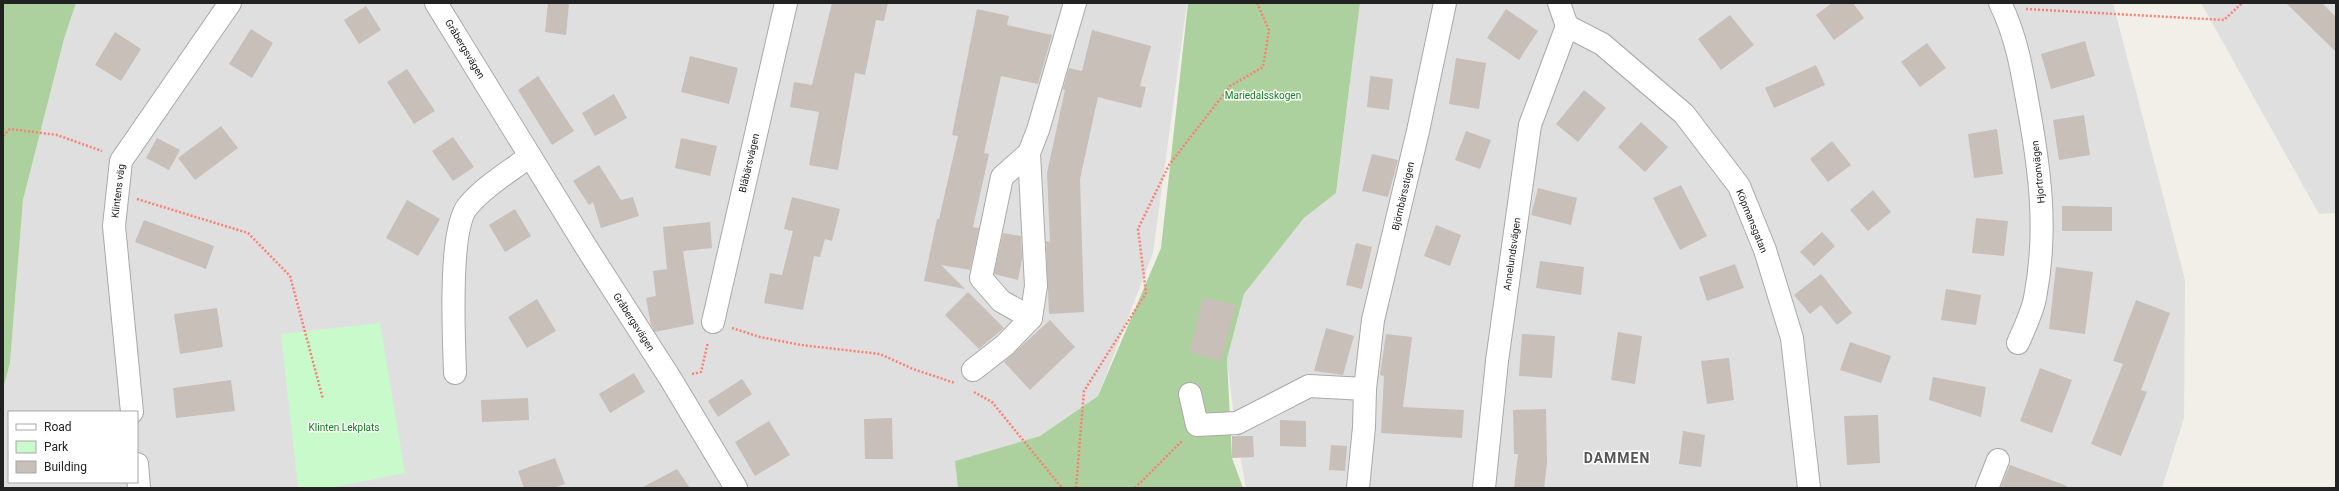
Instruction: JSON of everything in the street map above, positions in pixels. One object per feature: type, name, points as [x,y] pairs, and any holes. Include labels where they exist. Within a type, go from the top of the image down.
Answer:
[{"type":"street","name":"Klintens väg","points":[[132,411],[114,226],[121,161],[230,3]]},
{"type":"street","name":"Gråbergsvägen","points":[[436,3],[530,156],[670,378],[736,488]]},
{"type":"street","name":"Blåbärsvägen","points":[[713,322],[786,3]]},
{"type":"street","name":"Björnbärsstigen","points":[[1358,488],[1364,427],[1365,389],[1373,320],[1418,131],[1445,3]]},
{"type":"street","points":[[1559,3],[1567,26]]},
{"type":"street","name":"Hjortronvägen","points":[[2001,5],[2015,41],[2026,93],[2039,167],[2043,234],[2035,299],[2018,343]]},
{"type":"street","points":[[972,381],[1031,318],[1036,286],[1029,153],[1038,130],[1074,9]]},
{"type":"street","name":"Annelundsvägen","points":[[1484,488],[1497,361],[1530,125],[1567,26]]},
{"type":"street","name":"Köpmansgatan","points":[[1567,26],[1602,44],[1684,114],[1739,186],[1765,250],[1792,338],[1809,488]]},
{"type":"street","points":[[1029,153],[1002,177],[981,278],[1001,301],[1031,318]]},
{"type":"street","points":[[455,373],[453,298],[455,257],[461,224],[466,207],[485,189],[530,156]]},
{"type":"street","points":[[1190,394],[1197,426],[1237,423],[1309,386],[1365,389]]},
{"type":"street","points":[[1987,488],[1998,460]]},
{"type":"street","points":[[138,476],[139,488]]},
{"type":"path","points":[[1076,488],[1084,391],[1146,293],[1138,229],[1169,165],[1230,86],[1264,67],[1269,30],[1256,3]]},
{"type":"path","points":[[2001,5],[2224,20],[2242,3]]},
{"type":"path","points":[[3,136],[10,129],[57,135],[98,148],[121,161]]},
{"type":"path","points":[[118,193],[248,233],[290,276],[323,399]]},
{"type":"path","points":[[670,378],[701,372],[713,322],[760,337],[801,345],[880,354],[913,368],[957,383],[972,381],[992,402],[1062,488]]},
{"type":"path","points":[[1135,488],[1197,426]]},
{"type":"shaded area","points":[[76,3],[1187,3],[1153,253],[1098,396],[1040,436],[956,461],[958,488],[3,488],[3,389],[10,363],[23,200],[64,39]]},
{"type":"shaded area","points":[[1360,3],[2113,3],[2185,280],[2184,418],[2162,488],[1246,488],[1235,427],[1227,359],[1244,294],[1304,218],[1336,193]]},
{"type":"shaded area","points":[[2201,3],[2336,3],[2336,213],[2319,214]]},
{"type":"green space","points":[[3,3],[76,3],[64,39],[23,200],[10,363],[3,389]]},
{"type":"green space","name":"Mariedalsskogen","points":[[1188,3],[1360,3],[1336,193],[1304,218],[1244,294],[1227,359],[1232,458],[1243,488],[958,488],[955,461],[1040,436],[1098,396],[1161,248]]},
{"type":"green space","name":"Klinten Lekplats","points":[[380,323],[405,473],[330,488],[298,488],[281,334]]},
{"type":"building","points":[[548,3],[569,3],[566,35],[545,32]]},
{"type":"building","points":[[832,3],[888,3],[884,21],[876,20],[865,75],[855,73],[838,170],[809,165],[819,112],[790,107],[794,82],[812,85]]},
{"type":"building","points":[[1832,3],[1853,3],[1864,18],[1834,40],[1816,15]]},
{"type":"building","points":[[2286,3],[2322,3],[2336,17],[2336,52]]},
{"type":"building","points":[[366,6],[381,30],[359,44],[344,20]]},
{"type":"building","points":[[977,9],[1009,16],[1007,25],[1052,35],[1038,84],[1001,76],[984,153],[989,154],[973,227],[979,228],[970,270],[941,265],[965,289],[924,281],[937,219],[939,219],[958,136],[952,135]]},
{"type":"building","points":[[1506,9],[1538,31],[1519,60],[1487,38]]},
{"type":"building","points":[[1730,15],[1754,45],[1721,70],[1698,39]]},
{"type":"building","points":[[251,29],[273,43],[252,78],[229,64]]},
{"type":"building","points":[[1092,30],[1151,46],[1140,86],[1146,87],[1141,108],[1098,97],[1080,179],[1084,312],[1049,314],[1046,241],[1050,242],[1047,173],[1065,90],[1063,89],[1069,68],[1082,71]]},
{"type":"building","points":[[115,32],[141,49],[121,81],[95,65]]},
{"type":"building","points":[[2085,41],[2095,76],[2051,89],[2041,54]]},
{"type":"building","points":[[1927,43],[1946,68],[1920,87],[1901,62]]},
{"type":"building","points":[[690,56],[738,68],[729,104],[681,92]]},
{"type":"building","points":[[1456,58],[1486,63],[1479,109],[1449,104]]},
{"type":"building","points":[[1816,65],[1825,85],[1774,108],[1765,88]]},
{"type":"building","points":[[407,69],[435,111],[414,124],[387,82]]},
{"type":"building","points":[[538,76],[574,131],[552,145],[518,90]]},
{"type":"building","points":[[1370,76],[1393,79],[1389,110],[1367,107]]},
{"type":"building","points":[[1584,90],[1606,108],[1578,142],[1556,124]]},
{"type":"building","points":[[614,94],[627,118],[595,136],[582,113]]},
{"type":"building","points":[[2084,115],[2090,155],[2059,160],[2053,120]]},
{"type":"building","points":[[1641,122],[1668,147],[1645,172],[1618,147]]},
{"type":"building","points":[[221,126],[238,148],[195,180],[178,158]]},
{"type":"building","points":[[1997,129],[2003,174],[1974,178],[1968,134]]},
{"type":"building","points":[[1466,131],[1491,140],[1480,169],[1455,160]]},
{"type":"building","points":[[453,137],[474,167],[453,181],[432,151]]},
{"type":"building","points":[[157,138],[180,150],[169,170],[146,158]]},
{"type":"building","points":[[681,138],[717,146],[710,176],[675,168]]},
{"type":"building","points":[[1832,141],[1851,165],[1828,182],[1810,159]]},
{"type":"building","points":[[1372,154],[1398,160],[1388,197],[1362,191]]},
{"type":"building","points":[[599,165],[621,200],[633,197],[639,216],[601,228],[593,202],[589,205],[573,181]]},
{"type":"building","points":[[1681,185],[1707,236],[1680,250],[1653,198]]},
{"type":"building","points":[[1538,188],[1577,198],[1571,225],[1531,215]]},
{"type":"building","points":[[1873,190],[1891,212],[1868,231],[1850,210]]},
{"type":"building","points":[[792,197],[840,209],[832,241],[825,239],[820,257],[814,256],[803,310],[764,303],[770,273],[782,275],[793,231],[784,229]]},
{"type":"building","points":[[407,200],[440,219],[418,256],[386,238]]},
{"type":"building","points":[[2062,206],[2112,207],[2112,231],[2062,231]]},
{"type":"building","points":[[515,209],[531,236],[505,252],[489,225]]},
{"type":"building","points":[[1976,218],[2008,221],[2004,256],[1972,253]]},
{"type":"building","points":[[144,220],[214,246],[206,269],[135,242]]},
{"type":"building","points":[[710,222],[712,248],[683,251],[694,324],[655,332],[651,325],[646,298],[656,296],[653,271],[667,269],[663,227]]},
{"type":"building","points":[[1436,225],[1461,235],[1450,266],[1424,256]]},
{"type":"building","points":[[1822,232],[1835,246],[1814,266],[1800,252]]},
{"type":"building","points":[[1003,233],[1021,236],[1022,259],[1018,280],[994,274]]},
{"type":"building","points":[[1356,243],[1372,247],[1362,289],[1346,285]]},
{"type":"building","points":[[1540,261],[1584,267],[1581,295],[1536,288]]},
{"type":"building","points":[[1735,264],[1744,288],[1707,301],[1699,277]]},
{"type":"building","points":[[2056,267],[2093,272],[2085,334],[2049,329]]},
{"type":"building","points":[[1821,274],[1852,313],[1837,325],[1821,305],[1810,314],[1794,295]]},
{"type":"building","points":[[1946,289],[1981,295],[1976,325],[1941,320]]},
{"type":"building","points":[[968,292],[1004,328],[979,349],[945,315]]},
{"type":"building","points":[[1203,297],[1236,305],[1221,361],[1189,352]]},
{"type":"building","points":[[537,299],[556,331],[527,348],[508,317]]},
{"type":"building","points":[[2136,300],[2170,313],[2141,390],[2147,392],[2121,456],[2091,444],[2123,364],[2113,361]]},
{"type":"building","points":[[217,308],[223,347],[180,354],[174,314]]},
{"type":"building","points":[[1050,320],[1075,347],[1030,390],[1004,362]]},
{"type":"building","points":[[1326,328],[1354,336],[1343,375],[1314,371]]},
{"type":"building","points":[[1618,332],[1642,336],[1635,384],[1611,380]]},
{"type":"building","points":[[1386,334],[1412,337],[1403,407],[1464,410],[1462,438],[1381,433],[1384,376],[1380,375]]},
{"type":"building","points":[[1522,334],[1555,336],[1552,378],[1519,376]]},
{"type":"building","points":[[1850,342],[1891,356],[1881,383],[1840,370]]},
{"type":"building","points":[[1729,358],[1734,400],[1707,404],[1701,361]]},
{"type":"building","points":[[2040,368],[2072,380],[2052,433],[2020,421]]},
{"type":"building","points":[[634,373],[645,392],[610,413],[599,394]]},
{"type":"building","points":[[1933,377],[1986,387],[1981,417],[1929,400]]},
{"type":"building","points":[[742,379],[752,394],[718,417],[708,401]]},
{"type":"building","points":[[231,380],[235,411],[176,418],[173,388]]},
{"type":"building","points":[[528,398],[529,420],[482,422],[481,400]]},
{"type":"building","points":[[1546,409],[1547,463],[1544,488],[1514,488],[1518,454],[1514,454],[1513,410]]},
{"type":"building","points":[[1878,415],[1880,463],[1847,465],[1844,416]]},
{"type":"building","points":[[892,418],[893,459],[865,459],[864,419]]},
{"type":"building","points":[[1280,420],[1306,421],[1306,447],[1280,446]]},
{"type":"building","points":[[769,421],[790,455],[755,476],[735,442]]},
{"type":"building","points":[[1683,431],[1705,435],[1701,467],[1679,464]]},
{"type":"building","points":[[1232,436],[1253,436],[1254,457],[1232,458]]},
{"type":"building","points":[[1331,445],[1347,446],[1345,471],[1329,470]]},
{"type":"building","points":[[555,458],[565,484],[553,488],[524,488],[518,471]]},
{"type":"building","points":[[2010,465],[2067,486],[2067,488],[2000,488]]},
{"type":"building","points":[[677,469],[690,488],[641,488]]},
{"type":"district","name":"DAMMEN","points":[[1617,458]]}]
